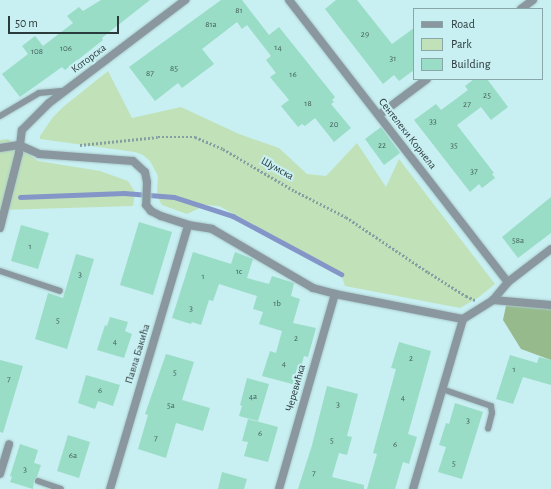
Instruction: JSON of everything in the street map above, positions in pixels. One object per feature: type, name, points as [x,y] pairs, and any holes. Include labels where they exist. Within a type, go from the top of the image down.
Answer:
[{"type":"street","name":"Которска","points":[[0,228],[20,145],[22,130],[49,103],[64,91],[185,0]]},
{"type":"street","name":"Сентелеки Корнела","points":[[288,0],[508,282]]},
{"type":"street","points":[[522,8],[533,0]]},
{"type":"street","points":[[379,115],[426,80]]},
{"type":"street","points":[[0,148],[20,145],[39,154],[133,161],[145,172],[147,188],[146,205],[151,211],[188,225],[212,229],[313,288],[335,294],[463,319]]},
{"type":"street","name":"Павла Бакића","points":[[110,489],[188,225]]},
{"type":"street","points":[[413,489],[463,319],[490,302],[508,282],[551,249]]},
{"type":"street","name":"Черевићка","points":[[279,489],[335,294]]},
{"type":"street","points":[[490,302],[551,305]]},
{"type":"street","points":[[0,474],[9,444]]},
{"type":"lane","points":[[0,116],[39,93],[64,91]]},
{"type":"lane","points":[[0,271],[60,291]]},
{"type":"lane","points":[[442,389],[491,406],[492,413],[488,429]]},
{"type":"lane","points":[[38,481],[61,489]]},
{"type":"path","name":"Шумска","points":[[76,145],[158,137],[195,138],[223,149],[295,192],[346,217],[466,296],[490,302]]},
{"type":"green space","points":[[108,71],[132,118],[181,107],[239,134],[279,148],[307,174],[326,176],[357,143],[386,187],[399,159],[495,284],[479,297],[460,308],[345,286],[342,277],[333,268],[219,206],[206,205],[187,214],[162,205],[157,196],[158,176],[150,161],[143,155],[135,152],[40,139],[40,136],[53,117],[63,107]]},
{"type":"green space","points":[[8,139],[38,161],[100,171],[128,181],[135,192],[133,206],[0,210],[0,140]]},
{"type":"green space","points":[[507,301],[551,305],[551,360],[521,349],[503,320]]},
{"type":"building","points":[[101,0],[150,0],[65,70],[62,67],[20,97],[2,74],[28,54],[22,46],[35,36],[43,46],[73,23],[67,16],[79,7],[83,11]]},
{"type":"building","points":[[221,0],[242,0],[269,35],[279,27],[335,97],[332,100],[334,102],[331,104],[351,128],[334,142],[315,118],[305,126],[302,124],[298,127],[281,106],[289,100],[270,77],[276,73],[266,60],[271,56],[247,25],[242,29],[237,22],[202,49],[214,64],[182,88],[178,83],[155,101],[129,67]]},
{"type":"building","points":[[336,0],[357,0],[392,44],[413,29],[413,71],[399,81],[394,75],[383,84],[325,9]]},
{"type":"building","points":[[473,80],[488,80],[508,107],[491,120],[481,107],[457,125],[494,173],[492,174],[495,178],[482,188],[479,184],[470,192],[414,120],[436,104],[441,110],[468,90],[465,86]]},
{"type":"building","points":[[381,127],[400,153],[384,165],[365,139]]},
{"type":"building","points":[[551,197],[551,233],[518,258],[502,237]]},
{"type":"building","points":[[139,222],[172,232],[153,295],[120,285]]},
{"type":"building","points":[[21,225],[49,233],[38,269],[11,261]]},
{"type":"building","points":[[193,252],[231,264],[235,252],[253,259],[247,278],[269,284],[272,276],[294,283],[291,296],[300,299],[293,323],[316,328],[308,357],[304,356],[296,385],[262,376],[270,351],[276,353],[282,331],[259,324],[263,312],[253,309],[257,296],[219,284],[213,301],[209,300],[201,325],[192,322],[191,324],[172,318]]},
{"type":"building","points":[[76,254],[94,259],[67,349],[35,339],[48,293],[63,298]]},
{"type":"building","points":[[110,317],[128,322],[125,331],[132,334],[124,358],[97,350],[105,325],[107,326]]},
{"type":"building","points":[[399,342],[431,351],[408,434],[417,437],[409,464],[403,462],[395,489],[367,489],[377,454],[373,453],[396,369],[391,368]]},
{"type":"building","points":[[166,354],[194,362],[182,400],[210,408],[203,431],[176,423],[166,458],[138,449],[148,415],[145,414]]},
{"type":"building","points":[[510,355],[537,363],[539,357],[551,360],[551,385],[523,377],[513,404],[496,399]]},
{"type":"building","points":[[0,360],[23,366],[3,433],[0,432]]},
{"type":"building","points":[[86,375],[120,385],[113,406],[98,401],[95,409],[78,403]]},
{"type":"building","points":[[247,378],[269,384],[258,421],[239,416],[242,406],[240,405]]},
{"type":"building","points":[[327,386],[358,394],[347,436],[352,437],[347,455],[339,453],[332,477],[364,485],[364,489],[298,489],[312,445]]},
{"type":"building","points":[[455,403],[483,412],[462,479],[438,472],[446,447],[439,445],[446,423],[449,424]]},
{"type":"building","points":[[248,419],[278,427],[268,462],[244,456],[248,442],[242,441]]},
{"type":"building","points":[[68,435],[90,442],[79,478],[57,471]]},
{"type":"building","points":[[20,444],[38,450],[34,463],[41,465],[37,477],[34,480],[33,489],[10,482],[12,477],[10,476]]},
{"type":"building","points":[[222,472],[247,479],[244,489],[218,489]]},
{"type":"waterway","points":[[20,197],[124,193],[174,197],[233,216],[341,274]]}]
